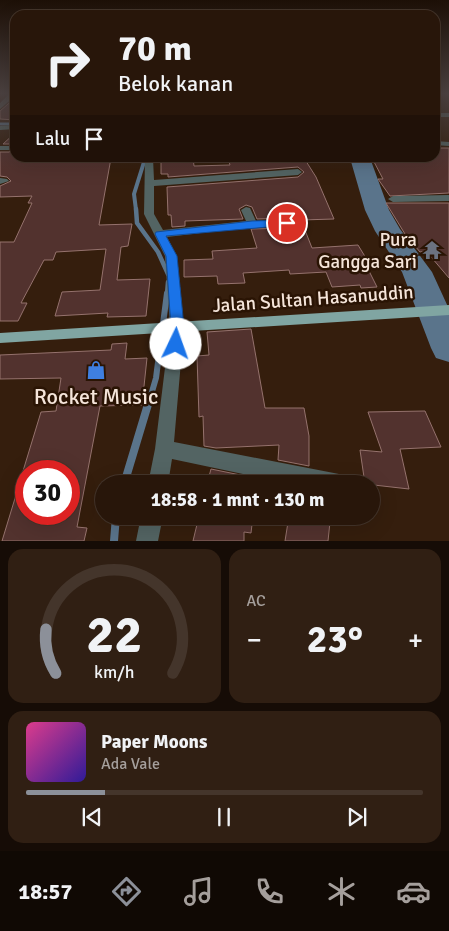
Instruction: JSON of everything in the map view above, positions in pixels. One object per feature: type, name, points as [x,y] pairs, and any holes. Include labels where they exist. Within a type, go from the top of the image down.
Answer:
[{"type":"main road","name":"Jalan Sultan Hasanuddin","points":[[0,338],[449,310]]},
{"type":"street","points":[[149,162],[149,214],[172,256],[173,327],[164,448],[160,475]]},
{"type":"street","points":[[150,183],[221,180],[243,175],[298,172]]},
{"type":"street","points":[[393,199],[449,198]]},
{"type":"street","points":[[246,210],[252,224]]},
{"type":"street","points":[[160,234],[252,224],[287,223]]},
{"type":"street","points":[[164,448],[295,475]]},
{"type":"street","points":[[147,541],[150,525]]},
{"type":"building","points":[[10,138],[10,144],[3,144]]},
{"type":"building","points":[[440,148],[449,148],[449,193],[390,196],[378,179],[383,179],[374,162],[440,162]]},
{"type":"building","points":[[0,152],[9,152],[10,162],[110,162],[99,225],[132,224],[128,246],[121,247],[117,280],[150,279],[146,316],[107,317],[108,313],[55,316],[62,292],[100,290],[106,249],[56,252],[53,260],[44,260],[21,303],[27,303],[18,321],[0,321],[0,242],[14,242],[32,203],[28,203],[32,196],[0,197],[0,186],[11,181],[7,177],[0,176]]},
{"type":"building","points":[[161,162],[194,162],[194,166],[230,165],[229,162],[307,162],[316,177],[334,219],[301,220],[312,248],[358,245],[369,263],[365,263],[377,287],[361,288],[360,285],[332,287],[326,272],[290,274],[289,270],[243,273],[245,283],[218,284],[217,276],[184,277],[184,260],[213,259],[212,251],[257,248],[251,229],[287,228],[294,222],[287,218],[257,219],[252,207],[246,205],[239,209],[243,219],[185,221],[185,226],[172,227],[171,215],[168,215],[167,187],[298,177],[304,172],[298,167],[168,177],[168,174],[161,174]]},
{"type":"building","points":[[386,203],[449,203],[449,278],[426,251],[420,252],[405,234]]},
{"type":"building","points":[[251,329],[265,408],[304,408],[309,436],[309,466],[278,460],[279,445],[216,448],[204,446],[203,416],[199,417],[197,356],[209,355],[207,332]]},
{"type":"building","points":[[127,343],[125,359],[147,358],[142,405],[100,406],[80,511],[80,460],[26,460],[41,412],[56,411],[61,378],[0,379],[0,355],[111,350],[112,344]]},
{"type":"building","points":[[425,411],[441,447],[400,449],[409,489],[380,486],[380,475],[364,475],[360,450],[382,452],[368,412]]},
{"type":"building","points":[[211,469],[240,475],[209,475]]},
{"type":"building","points":[[15,498],[15,525],[77,525],[77,527],[87,528],[84,541],[2,541]]},
{"type":"building","points":[[197,525],[252,525],[251,533],[244,532],[244,541],[193,541]]},
{"type":"building","points":[[288,525],[330,525],[328,541],[285,541]]},
{"type":"waterway","points":[[0,124],[10,124]]},
{"type":"waterway","points":[[136,210],[134,194],[144,162]]},
{"type":"waterway","points":[[361,162],[377,210],[388,231],[417,272],[449,348]]},
{"type":"waterway","points":[[136,209],[137,223],[158,252],[168,274]]},
{"type":"waterway","points":[[167,294],[168,282]]},
{"type":"waterway","points":[[149,402],[156,378],[167,293]]},
{"type":"waterway","points":[[127,475],[149,401]]},
{"type":"waterway","points":[[114,541],[115,525]]},
{"type":"place","name":"Pura Gangga Sari","points":[[432,250]]},
{"type":"place","name":"Rocket Music","points":[[96,370]]},
{"type":"route","points":[[176,344],[177,327],[172,256],[160,234],[252,224],[287,223]]}]
